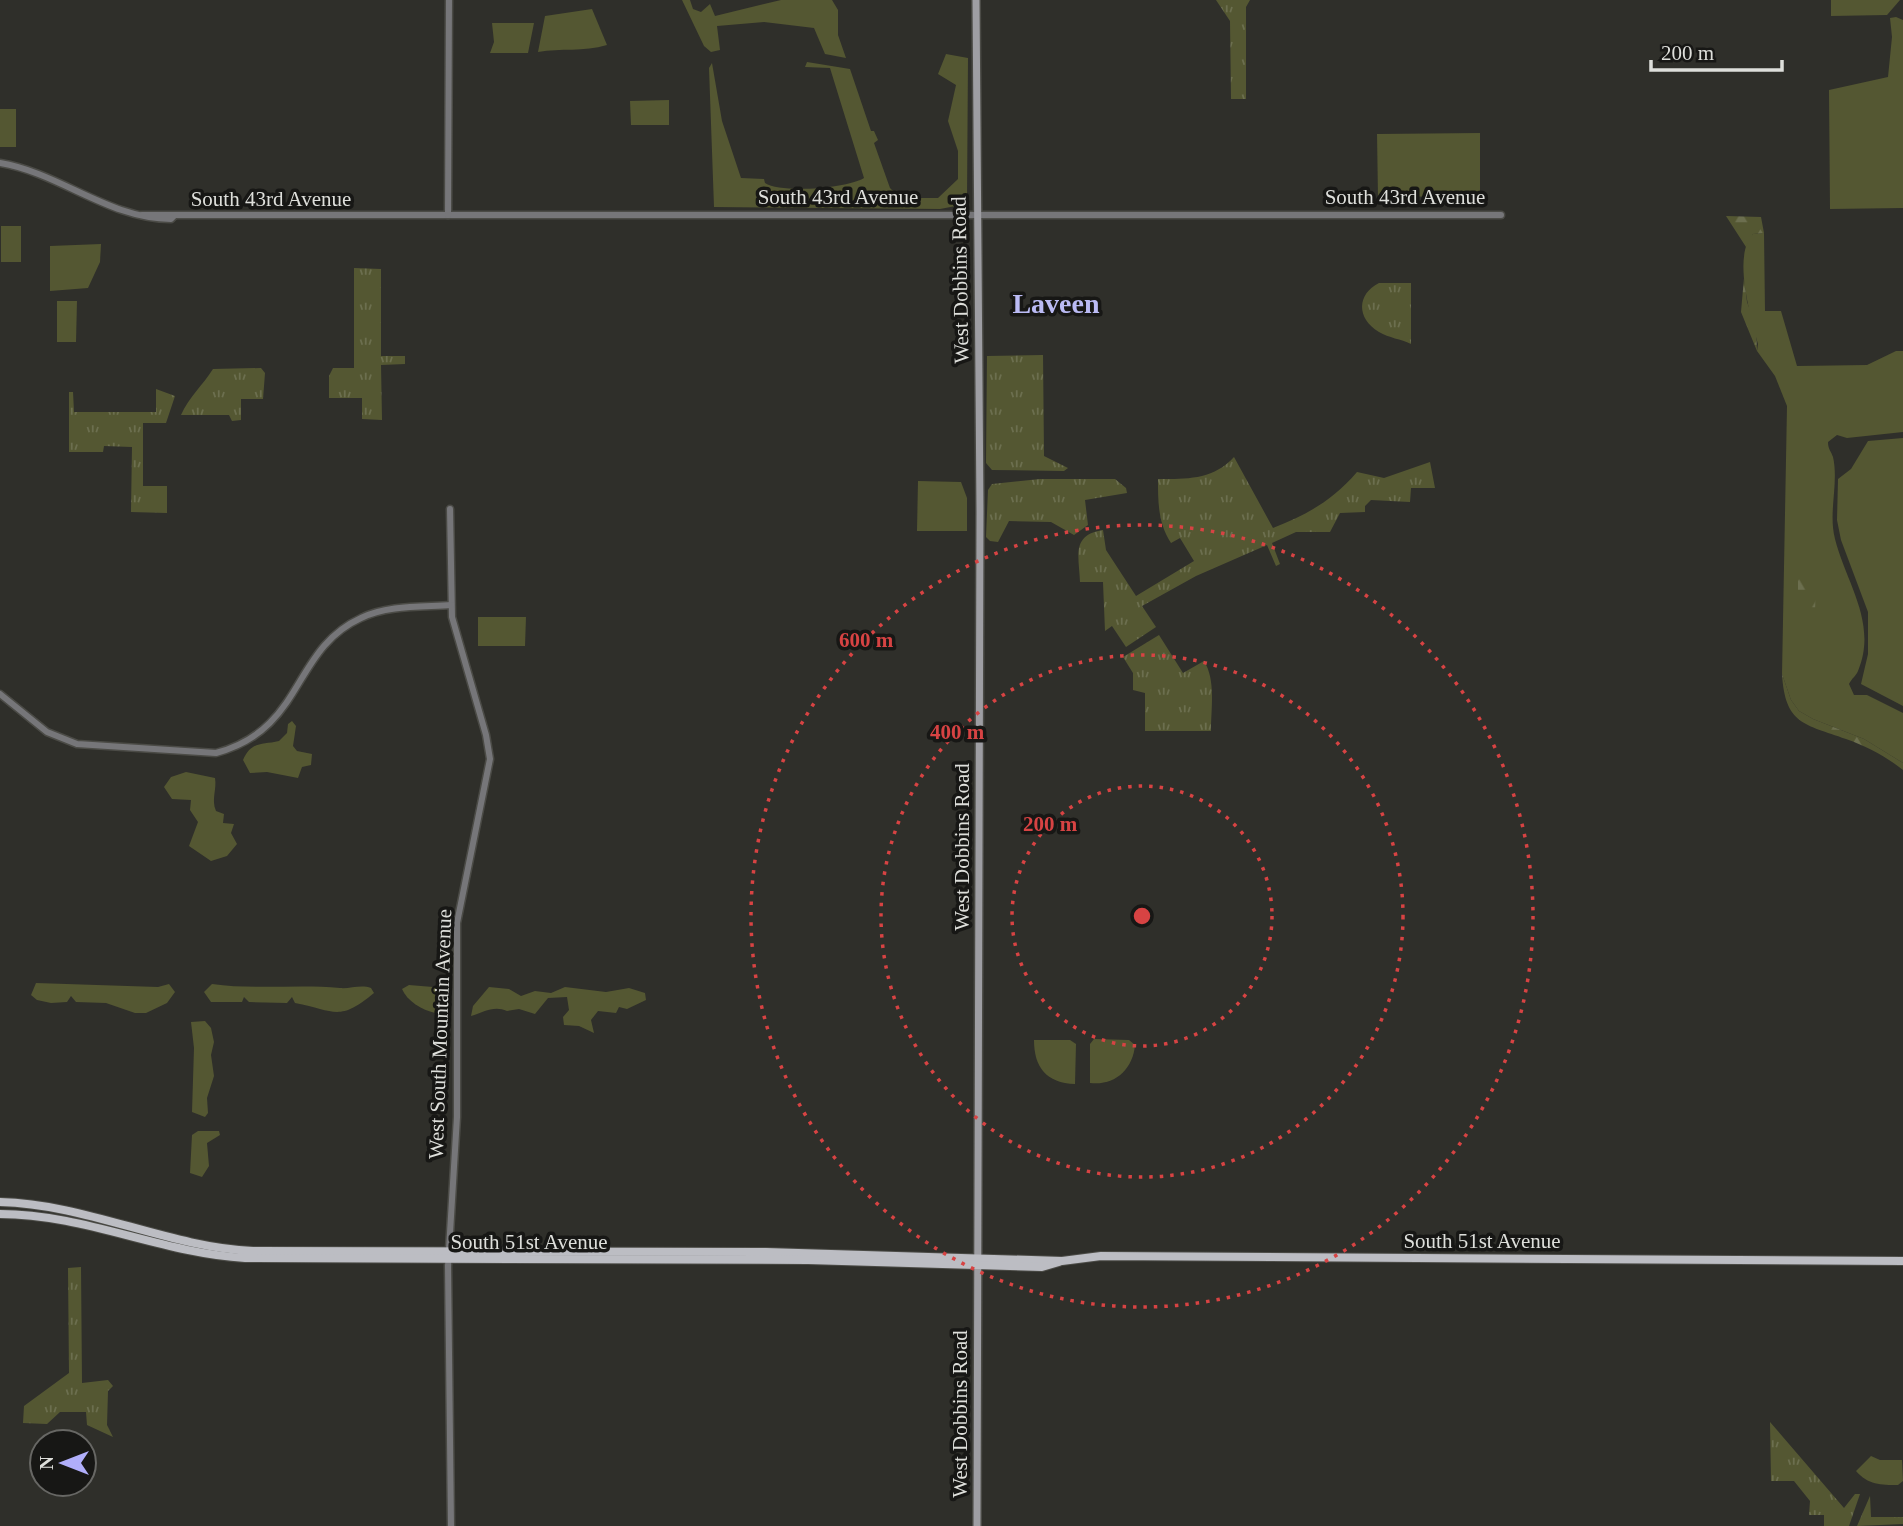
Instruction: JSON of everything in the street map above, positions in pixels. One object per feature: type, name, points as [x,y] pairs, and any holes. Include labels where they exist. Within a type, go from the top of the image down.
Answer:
[{"type":"main road","name":"West Dobbins Road","points":[[976,0],[980,487],[977,1526]]},
{"type":"main road","name":"South 51st Avenue","points":[[0,1202],[74,1212],[177,1240],[228,1249],[788,1260],[862,1264],[977,1263]]},
{"type":"main road","name":"South 51st Avenue","points":[[0,1214],[68,1220],[175,1248],[225,1256],[752,1252],[899,1257],[1050,1267],[1062,1261],[1101,1256],[1903,1261]]},
{"type":"main road","points":[[862,1264],[893,1261],[899,1257]]},
{"type":"street","points":[[448,215],[449,0]]},
{"type":"street","name":"South 43rd Avenue","points":[[0,163],[35,172],[105,205],[148,219],[174,216],[448,215],[1502,215]]},
{"type":"street","name":"West South Mountain Avenue","points":[[450,509],[451,605],[454,629],[486,735],[490,759],[457,923],[457,1117],[450,1255],[451,1526]]},
{"type":"street","points":[[0,694],[37,724],[66,741],[95,747],[204,754],[231,749],[263,732],[289,700],[316,655],[332,636],[347,625],[384,611],[451,605]]},
{"type":"green space","points":[[682,0],[690,0],[693,9],[701,12],[710,4],[715,16],[781,0],[832,0],[838,10],[838,35],[846,58],[825,54],[814,28],[764,22],[717,26],[720,50],[711,52],[704,46]]},
{"type":"green space","points":[[1216,0],[1250,0],[1246,7],[1246,99],[1231,99],[1230,21]]},
{"type":"green space","points":[[1831,0],[1900,0],[1887,15],[1831,16]]},
{"type":"green space","points":[[592,9],[607,45],[538,52],[545,16]]},
{"type":"green space","points":[[1890,18],[1903,20],[1903,208],[1830,209],[1829,90],[1888,77],[1892,37]]},
{"type":"green space","points":[[492,23],[534,23],[528,53],[490,53],[494,42]]},
{"type":"green space","points":[[946,54],[968,58],[967,200],[961,205],[940,209],[714,207],[709,68],[712,63],[722,121],[741,178],[764,179],[765,183],[773,186],[800,189],[844,185],[864,178],[830,68],[805,67],[807,62],[850,69],[871,131],[874,131],[878,140],[874,143],[890,188],[900,198],[938,198],[958,179],[958,151],[948,121],[956,85],[938,74]]},
{"type":"green space","points":[[669,100],[669,125],[631,125],[630,101]]},
{"type":"green space","points":[[0,109],[16,109],[16,147],[0,147]]},
{"type":"green space","points":[[1480,133],[1480,196],[1378,197],[1377,134]]},
{"type":"green space","points":[[1726,216],[1761,217],[1764,233],[1753,234],[1746,247]]},
{"type":"green space","points":[[1,226],[21,226],[21,262],[1,262]]},
{"type":"green space","points":[[1764,233],[1765,311],[1781,311],[1797,366],[1867,365],[1896,351],[1903,351],[1903,432],[1847,438],[1837,435],[1828,442],[1835,467],[1833,529],[1858,604],[1864,636],[1858,671],[1849,684],[1854,695],[1867,695],[1903,713],[1903,763],[1864,739],[1799,711],[1791,700],[1782,674],[1787,406],[1775,376],[1757,351],[1758,344],[1744,271],[1747,244],[1753,234]]},
{"type":"green space","points":[[101,244],[100,262],[88,288],[50,291],[50,246]]},
{"type":"green space","points":[[354,268],[381,269],[381,356],[405,356],[405,364],[381,365],[382,420],[362,419],[362,398],[329,398],[329,376],[333,368],[354,368]]},
{"type":"green space","points":[[1744,278],[1747,302],[1756,326],[1757,351],[1741,312]]},
{"type":"green space","points":[[1379,283],[1411,283],[1411,344],[1379,332],[1366,320],[1363,300],[1366,293]]},
{"type":"green space","points":[[57,301],[77,301],[76,342],[57,342]]},
{"type":"green space","points":[[1043,355],[1044,456],[1068,468],[1064,471],[992,470],[986,463],[987,356]]},
{"type":"green space","points":[[261,368],[265,373],[263,399],[241,399],[241,420],[232,421],[229,415],[181,415],[213,369]]},
{"type":"green space","points":[[156,389],[175,396],[166,423],[143,423],[143,486],[167,486],[167,513],[131,512],[132,447],[104,446],[103,452],[69,452],[69,392],[73,392],[74,412],[156,412]]},
{"type":"green space","points":[[1903,438],[1903,706],[1861,684],[1868,654],[1868,612],[1841,540],[1837,520],[1838,479],[1851,469],[1868,441]]},
{"type":"green space","points":[[1234,457],[1273,528],[1319,506],[1357,472],[1384,478],[1430,462],[1435,488],[1411,488],[1410,502],[1371,500],[1365,506],[1365,512],[1340,513],[1330,532],[1296,532],[1272,543],[1280,564],[1276,566],[1267,545],[1196,576],[1142,606],[1156,627],[1126,647],[1112,626],[1105,631],[1103,582],[1080,582],[1078,555],[1081,542],[1093,533],[1103,530],[1106,550],[1136,596],[1194,561],[1180,538],[1171,543],[1163,528],[1158,479],[1199,477],[1226,465]]},
{"type":"green space","points":[[1040,479],[1115,479],[1126,488],[1127,493],[1085,500],[1088,525],[1074,535],[1051,522],[1009,521],[998,542],[990,541],[986,537],[988,490],[992,484]]},
{"type":"green space","points":[[918,481],[961,482],[967,498],[967,531],[917,531]]},
{"type":"green space","points":[[1807,573],[1815,595],[1815,610],[1810,615],[1798,611],[1798,577]]},
{"type":"green space","points":[[478,617],[526,617],[525,646],[478,646]]},
{"type":"green space","points":[[1159,635],[1183,673],[1204,661],[1211,686],[1211,731],[1145,731],[1145,693],[1133,690],[1133,673],[1123,657]]},
{"type":"green space","points":[[1782,674],[1791,700],[1799,711],[1864,739],[1903,763],[1903,770],[1869,748],[1819,730],[1800,720],[1787,704]]},
{"type":"green space","points":[[292,721],[296,726],[293,746],[297,751],[312,754],[311,765],[302,767],[298,778],[267,772],[250,773],[243,760],[246,754],[258,745],[279,741],[287,733],[288,724]]},
{"type":"green space","points":[[186,772],[215,778],[216,811],[224,814],[223,823],[234,824],[231,833],[237,844],[227,856],[211,861],[189,846],[198,822],[190,810],[191,800],[172,799],[164,787],[171,777]]},
{"type":"green space","points":[[36,983],[158,987],[169,984],[175,992],[167,1003],[146,1013],[135,1013],[106,1003],[76,1002],[71,996],[67,1002],[37,1000],[31,995]]},
{"type":"green space","points":[[212,984],[244,987],[363,986],[371,988],[374,993],[353,1008],[337,1012],[295,1003],[292,997],[287,1003],[249,1002],[244,997],[242,1002],[211,1002],[204,992]]},
{"type":"green space","points":[[409,985],[445,988],[443,1009],[435,1013],[416,1004],[402,989]]},
{"type":"green space","points":[[489,987],[509,989],[521,996],[535,991],[551,993],[565,987],[606,992],[629,988],[645,993],[646,1000],[627,1009],[619,1007],[616,1013],[598,1011],[591,1020],[594,1033],[579,1026],[564,1025],[563,1017],[569,1010],[567,997],[548,998],[535,1014],[519,1009],[498,1009],[471,1016],[473,1006]]},
{"type":"green space","points":[[205,1021],[211,1028],[214,1042],[211,1055],[214,1076],[207,1098],[208,1113],[205,1117],[192,1112],[194,1048],[191,1022]]},
{"type":"green space","points":[[1094,1039],[1129,1040],[1135,1045],[1131,1061],[1115,1079],[1090,1083],[1090,1044]]},
{"type":"green space","points":[[1034,1040],[1070,1040],[1076,1044],[1075,1084],[1056,1081],[1044,1072],[1036,1058]]},
{"type":"green space","points":[[198,1131],[219,1131],[220,1135],[207,1143],[209,1166],[202,1177],[190,1173],[192,1135]]},
{"type":"green space","points":[[81,1267],[82,1383],[108,1380],[113,1386],[108,1391],[107,1425],[113,1437],[87,1425],[86,1412],[60,1412],[47,1424],[23,1423],[24,1406],[69,1373],[68,1268]]},
{"type":"green space","points":[[1770,1422],[1844,1508],[1855,1494],[1860,1494],[1849,1526],[1824,1526],[1824,1515],[1809,1515],[1810,1501],[1794,1481],[1771,1481]]},
{"type":"green space","points":[[1871,1456],[1880,1460],[1902,1460],[1903,1481],[1898,1485],[1880,1484],[1861,1476],[1856,1471]]},
{"type":"green space","points":[[1870,1496],[1871,1517],[1903,1517],[1903,1524],[1857,1526]]},
{"type":"district","name":"Laveen","points":[[1056,303]]}]
